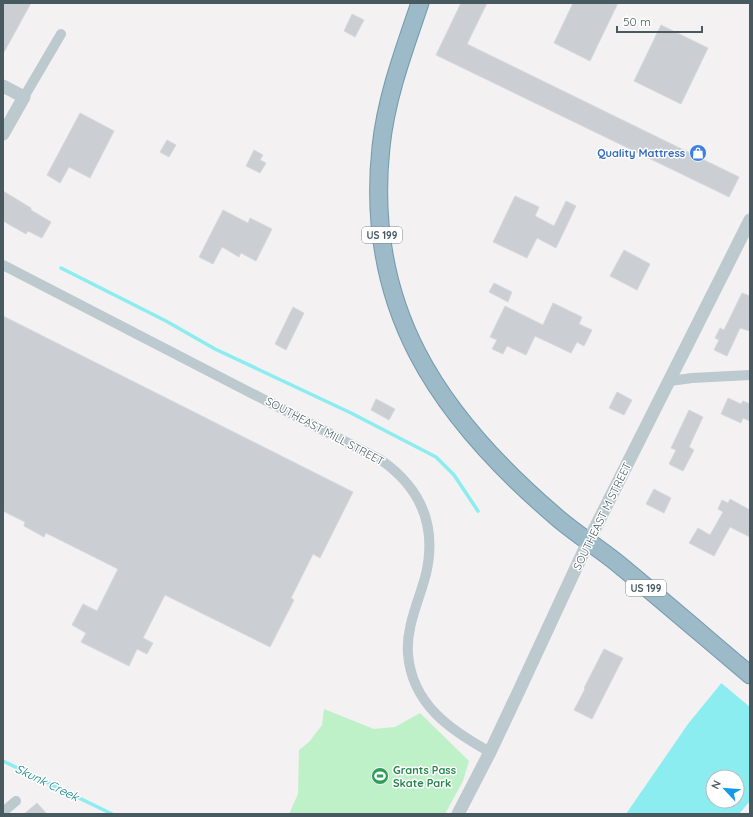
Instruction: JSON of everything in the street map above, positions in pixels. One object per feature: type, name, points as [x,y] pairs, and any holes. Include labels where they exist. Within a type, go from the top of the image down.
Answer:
[{"type":"highway","name":"US 199","points":[[420,3],[393,87],[386,117],[379,183],[380,221],[385,259],[394,296],[405,328],[419,359],[454,413],[482,446],[517,481],[554,515],[614,561],[750,675]]},
{"type":"street","points":[[3,134],[61,34]]},
{"type":"street","points":[[3,86],[24,96]]},
{"type":"street","name":"SOUTHEAST M STREET","points":[[458,814],[490,752],[588,542],[750,220]]},
{"type":"street","name":"SOUTHEAST MILL STREET","points":[[3,265],[382,460],[394,469],[412,488],[418,499],[427,525],[429,541],[429,555],[426,575],[413,612],[408,640],[408,653],[413,676],[421,693],[438,718],[465,738],[490,752]]},
{"type":"street","points":[[670,381],[692,378],[750,375]]},
{"type":"street","points":[[3,812],[16,801]]},
{"type":"green space","name":"Grants Pass Skate Park","points":[[324,709],[374,729],[395,727],[420,713],[469,761],[463,781],[445,814],[289,814],[298,794],[299,750],[309,742],[322,725]]},
{"type":"water","points":[[750,648],[750,801],[745,807],[745,769],[705,769],[705,809],[743,809],[739,814],[626,814],[688,724]]},
{"type":"pier","points":[[750,646],[750,707],[720,682]]},
{"type":"building","points":[[3,3],[31,3],[3,54]]},
{"type":"building","points":[[461,3],[487,3],[467,44],[739,177],[729,197],[436,55]]},
{"type":"building","points":[[573,3],[618,3],[590,61],[554,43]]},
{"type":"building","points":[[352,14],[364,20],[355,37],[344,31]]},
{"type":"building","points":[[661,25],[708,48],[681,104],[634,81]]},
{"type":"building","points":[[80,113],[114,131],[90,178],[69,167],[60,183],[47,175]]},
{"type":"building","points":[[167,140],[176,145],[169,157],[160,152]]},
{"type":"building","points":[[254,150],[263,155],[260,160],[266,163],[260,173],[246,166]]},
{"type":"building","points":[[3,191],[51,222],[42,238],[28,231],[26,234],[3,221]]},
{"type":"building","points":[[515,196],[539,207],[535,216],[554,226],[566,201],[576,206],[556,248],[537,238],[527,258],[493,242]]},
{"type":"building","points":[[223,210],[248,223],[250,218],[272,229],[256,261],[241,253],[239,257],[222,247],[213,264],[199,257]]},
{"type":"building","points":[[624,250],[650,264],[637,290],[610,276]]},
{"type":"building","points":[[494,283],[512,292],[508,302],[489,292]]},
{"type":"building","points":[[742,293],[750,296],[750,331],[740,328],[727,356],[714,350],[719,340],[715,338],[720,328],[724,330]]},
{"type":"building","points":[[553,303],[582,317],[579,324],[592,330],[584,346],[577,342],[571,353],[535,336],[526,355],[507,346],[503,354],[492,349],[497,340],[490,337],[505,306],[543,325]]},
{"type":"building","points":[[293,307],[304,313],[286,350],[275,344]]},
{"type":"building","points":[[3,316],[353,492],[320,558],[313,554],[291,598],[294,600],[270,647],[165,595],[143,638],[153,643],[147,654],[137,649],[129,666],[81,642],[86,633],[72,625],[83,604],[97,611],[118,569],[46,533],[44,537],[24,526],[25,522],[3,511]]},
{"type":"building","points":[[617,392],[632,400],[624,415],[609,408]]},
{"type":"building","points":[[728,398],[741,404],[743,401],[750,404],[750,421],[743,418],[741,423],[721,414]]},
{"type":"building","points":[[376,399],[395,409],[389,420],[371,410]]},
{"type":"building","points":[[689,410],[703,417],[689,447],[694,450],[683,471],[669,464],[676,450],[671,448]]},
{"type":"building","points":[[654,489],[671,498],[664,513],[646,504]]},
{"type":"building","points":[[730,499],[750,510],[750,537],[730,527],[714,556],[689,543],[698,528],[710,535],[723,512],[718,509],[722,500],[728,503]]},
{"type":"building","points":[[604,649],[623,658],[592,719],[574,710]]},
{"type":"building","points":[[37,803],[47,814],[24,814]]},
{"type":"waterway","points":[[61,268],[166,321],[215,349],[351,413],[436,457],[454,475],[478,511]]},
{"type":"waterway","name":"Skunk Creek","points":[[3,761],[112,814]]},
{"type":"place","name":"Quality Mattress","points":[[698,153]]},
{"type":"place","name":"Grants Pass Skate Park","points":[[380,776]]}]
